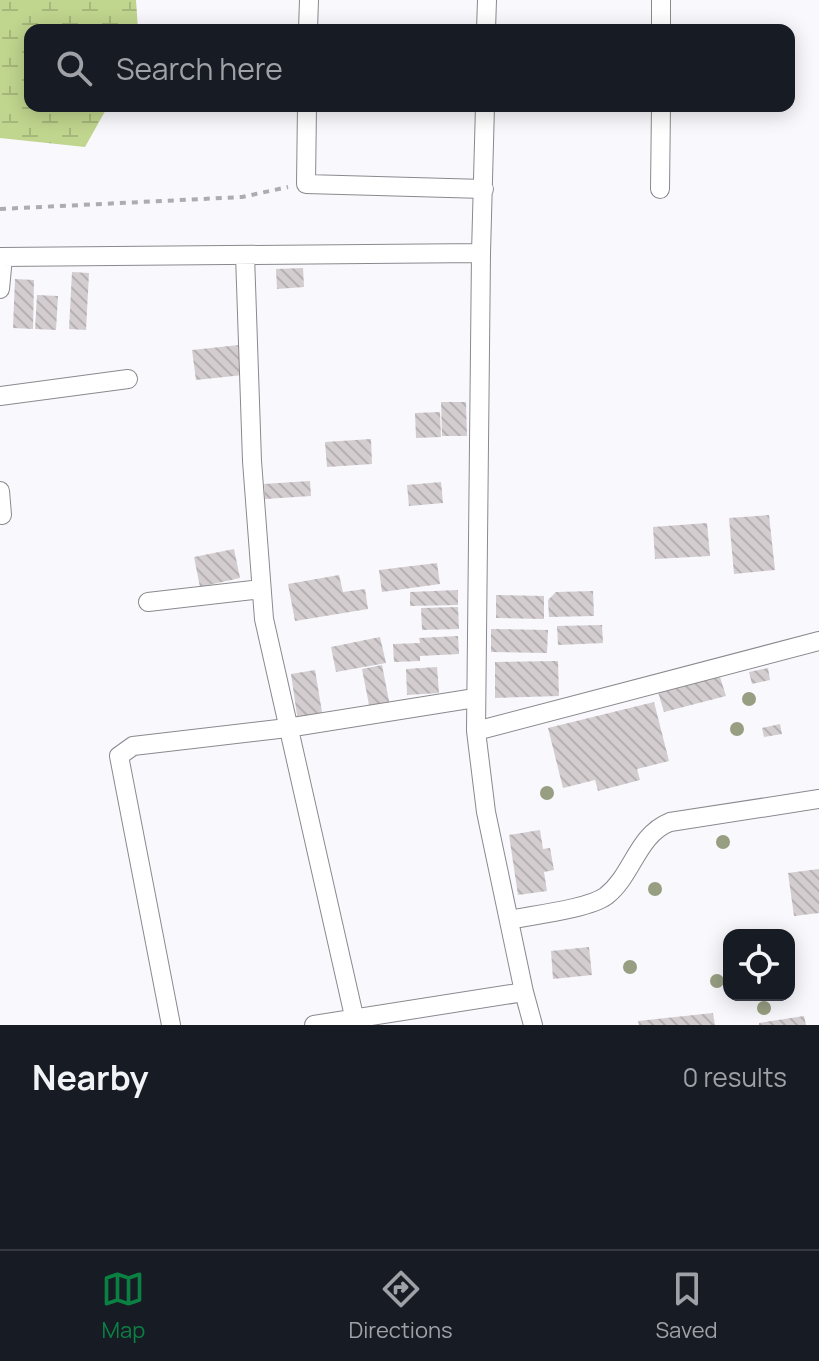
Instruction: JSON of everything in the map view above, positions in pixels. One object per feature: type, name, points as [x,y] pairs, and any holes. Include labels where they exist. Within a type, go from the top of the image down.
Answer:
[{"type":"street","points":[[308,24],[309,0]]},
{"type":"street","points":[[486,24],[487,0]]},
{"type":"street","points":[[661,0],[661,24]]},
{"type":"street","points":[[307,112],[306,184],[483,196]]},
{"type":"street","points":[[485,112],[476,731],[486,812],[533,1025]]},
{"type":"street","points":[[660,189],[661,112]]},
{"type":"street","points":[[0,289],[2,257],[245,255],[481,247]]},
{"type":"street","points":[[245,255],[252,461],[264,619],[355,1021]]},
{"type":"street","points":[[0,396],[128,379]]},
{"type":"street","points":[[0,491],[2,515]]},
{"type":"street","points":[[148,602],[261,589]]},
{"type":"street","points":[[476,731],[819,641]]},
{"type":"street","points":[[171,1025],[119,756],[133,746],[287,728],[475,698]]},
{"type":"street","points":[[509,920],[582,905],[607,895],[652,831],[670,822],[819,799]]},
{"type":"street","points":[[314,1025],[355,1021],[524,992]]},
{"type":"path","points":[[0,209],[242,197],[306,184]]},
{"type":"green space","points":[[0,0],[136,0],[138,24],[24,24],[24,112],[105,112],[85,147],[0,138]]},
{"type":"building","points":[[303,268],[304,287],[277,289],[276,269]]},
{"type":"building","points":[[72,272],[89,273],[86,330],[69,329]]},
{"type":"building","points":[[15,279],[34,280],[33,329],[13,328]]},
{"type":"building","points":[[37,295],[58,296],[56,330],[35,329]]},
{"type":"building","points":[[239,345],[243,375],[196,380],[192,350]]},
{"type":"building","points":[[441,402],[466,402],[467,436],[442,436]]},
{"type":"building","points":[[440,412],[441,437],[416,438],[415,413]]},
{"type":"building","points":[[371,439],[372,464],[327,467],[325,442]]},
{"type":"building","points":[[310,481],[311,496],[265,499],[264,484]]},
{"type":"building","points":[[441,482],[443,503],[409,506],[407,485]]},
{"type":"building","points":[[769,515],[775,570],[734,574],[729,518]]},
{"type":"building","points":[[707,523],[710,556],[655,559],[653,527]]},
{"type":"building","points":[[234,549],[240,578],[200,587],[194,557]]},
{"type":"building","points":[[437,563],[440,584],[382,592],[379,570]]},
{"type":"building","points":[[339,575],[343,592],[365,589],[368,609],[295,621],[288,584]]},
{"type":"building","points":[[458,590],[458,605],[410,606],[410,592]]},
{"type":"building","points":[[593,591],[594,616],[549,617],[548,600],[556,592]]},
{"type":"building","points":[[496,595],[544,596],[544,619],[496,618]]},
{"type":"building","points":[[458,607],[459,629],[422,630],[421,608]]},
{"type":"building","points":[[602,625],[603,643],[558,645],[557,626]]},
{"type":"building","points":[[491,629],[548,630],[547,653],[491,652]]},
{"type":"building","points":[[458,636],[459,654],[420,656],[420,661],[394,662],[393,644],[420,643],[419,638]]},
{"type":"building","points":[[380,637],[386,663],[336,672],[331,647]]},
{"type":"building","points":[[558,661],[559,696],[495,698],[495,662]]},
{"type":"building","points":[[382,665],[390,706],[370,710],[362,669]]},
{"type":"building","points":[[437,667],[439,693],[407,695],[406,669]]},
{"type":"building","points":[[768,668],[770,680],[752,684],[749,672]]},
{"type":"building","points":[[315,670],[323,718],[298,722],[291,674]]},
{"type":"building","points":[[720,677],[726,696],[664,712],[658,692]]},
{"type":"building","points":[[654,702],[669,761],[637,769],[640,780],[598,791],[595,780],[563,788],[548,728]]},
{"type":"building","points":[[780,724],[782,734],[764,737],[762,728]]},
{"type":"building","points":[[540,830],[543,849],[550,848],[554,870],[544,872],[547,891],[518,895],[509,835]]},
{"type":"building","points":[[819,869],[819,913],[794,916],[788,873]]},
{"type":"building","points":[[589,947],[592,975],[553,979],[551,951]]},
{"type":"building","points":[[713,1013],[715,1025],[639,1025],[638,1021]]},
{"type":"building","points":[[804,1016],[806,1025],[759,1025],[759,1023]]}]
